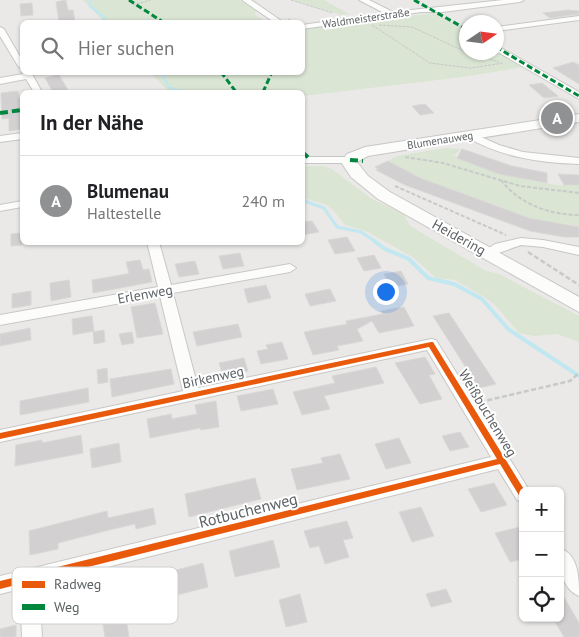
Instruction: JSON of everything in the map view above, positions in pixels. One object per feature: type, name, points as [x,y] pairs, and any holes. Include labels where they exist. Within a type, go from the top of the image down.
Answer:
[{"type":"street","points":[[246,0],[257,10],[274,20]]},
{"type":"street","points":[[364,0],[392,14]]},
{"type":"street","name":"Waldmeisterstraße","points":[[305,27],[392,14],[443,10],[520,0]]},
{"type":"street","points":[[504,28],[579,18]]},
{"type":"street","points":[[0,29],[20,63]]},
{"type":"street","points":[[504,52],[579,96]]},
{"type":"street","points":[[0,81],[23,75]]},
{"type":"street","points":[[28,75],[37,90]]},
{"type":"street","name":"Blumenauweg","points":[[305,160],[350,160],[365,152],[579,118]]},
{"type":"street","points":[[470,135],[482,142],[526,157],[551,161],[579,161]]},
{"type":"street","points":[[0,139],[20,136]]},
{"type":"street","name":"Heidering","points":[[350,160],[351,167],[377,191],[579,305]]},
{"type":"street","points":[[0,208],[20,204]]},
{"type":"street","points":[[487,253],[502,244],[516,241],[579,251]]},
{"type":"street","points":[[154,245],[192,395]]},
{"type":"street","name":"Erlenweg","points":[[0,320],[290,268]]},
{"type":"street","name":"Birkenweg","points":[[0,436],[431,344]]},
{"type":"street","name":"Weißbuchenweg","points":[[431,344],[519,489]]},
{"type":"street","name":"Rotbuchenweg","points":[[73,567],[502,461]]},
{"type":"street","points":[[564,562],[579,586]]},
{"type":"street","points":[[31,624],[32,637]]},
{"type":"path","points":[[133,5],[151,0]]},
{"type":"path","points":[[292,0],[314,9],[336,14],[345,20]]},
{"type":"path","points":[[358,19],[372,25],[430,63],[470,68],[505,62],[494,60]]},
{"type":"path","points":[[372,25],[412,27],[459,48]]},
{"type":"path","points":[[397,156],[443,163],[520,186],[579,193]]},
{"type":"path","points":[[501,180],[519,199],[537,207],[579,215]]},
{"type":"path","points":[[391,185],[495,229],[516,241],[522,248],[552,270],[579,285]]},
{"type":"path","points":[[469,405],[570,382],[579,373]]},
{"type":"green space","points":[[83,0],[238,0],[250,5],[256,11],[255,15],[264,20],[102,20]]},
{"type":"green space","points":[[293,0],[324,0],[349,14],[341,15]]},
{"type":"green space","points":[[435,13],[459,26],[459,60],[504,60],[504,52],[529,66],[463,77],[305,96],[305,90],[167,90],[153,75],[305,75],[305,28]]},
{"type":"green space","points":[[445,148],[461,149],[454,155],[458,158],[519,178],[553,184],[579,184],[579,226],[529,218],[420,178],[388,161],[397,156]]},
{"type":"green space","points":[[305,166],[323,166],[332,169],[372,199],[404,214],[410,226],[486,271],[499,274],[579,316],[579,342],[557,334],[534,336],[519,333],[496,306],[486,298],[455,280],[436,278],[414,258],[368,232],[345,225],[333,210],[325,204],[305,199]]},
{"type":"building","points":[[66,0],[68,10],[73,10],[75,20],[59,20],[56,2]]},
{"type":"building","points":[[32,3],[33,15],[21,16],[20,4]]},
{"type":"building","points":[[569,10],[579,11],[579,14],[550,18],[543,13]]},
{"type":"building","points":[[573,62],[579,65],[579,84],[553,68]]},
{"type":"building","points":[[59,75],[68,90],[52,90],[45,78]]},
{"type":"building","points":[[542,83],[558,96],[544,98],[529,85]]},
{"type":"building","points":[[18,91],[20,98],[20,129],[9,131],[9,118],[2,119],[1,93]]},
{"type":"building","points":[[425,104],[434,113],[420,115],[412,106]]},
{"type":"building","points":[[462,149],[512,166],[547,173],[547,183],[499,174],[457,158]]},
{"type":"building","points":[[388,161],[420,178],[529,218],[579,227],[579,237],[564,237],[530,231],[405,185],[376,170],[378,169],[375,167]]},
{"type":"building","points":[[558,174],[579,175],[579,185],[564,185]]},
{"type":"building","points":[[312,221],[319,232],[305,234],[305,222]]},
{"type":"building","points":[[20,233],[20,245],[22,245],[11,246],[11,234]]},
{"type":"building","points":[[347,237],[355,251],[335,254],[328,240]]},
{"type":"building","points":[[240,253],[244,266],[223,269],[219,256]]},
{"type":"building","points":[[374,255],[381,268],[364,271],[357,258]]},
{"type":"building","points":[[140,260],[143,270],[149,269],[152,282],[93,293],[92,280],[127,274],[129,273],[126,262]]},
{"type":"building","points":[[195,261],[199,274],[179,277],[175,264]]},
{"type":"building","points":[[401,271],[408,284],[391,287],[384,274]]},
{"type":"building","points":[[69,280],[71,297],[51,301],[50,283]]},
{"type":"building","points":[[266,285],[271,298],[248,303],[244,289]]},
{"type":"building","points":[[330,289],[336,301],[310,306],[305,294]]},
{"type":"building","points":[[31,291],[31,305],[12,308],[12,294]]},
{"type":"building","points":[[155,303],[163,334],[137,338],[131,307]]},
{"type":"building","points":[[404,307],[414,326],[379,333],[372,321],[357,329],[363,341],[337,346],[339,350],[313,355],[304,332],[347,324],[346,321],[383,314],[381,311]]},
{"type":"building","points":[[449,313],[496,384],[479,388],[433,316]]},
{"type":"building","points":[[92,316],[94,331],[73,335],[72,319]]},
{"type":"building","points":[[238,324],[242,337],[197,346],[193,332]]},
{"type":"building","points":[[30,328],[31,340],[0,346],[0,334]]},
{"type":"building","points":[[104,330],[105,342],[94,344],[93,332]]},
{"type":"building","points":[[132,332],[134,343],[122,345],[119,334]]},
{"type":"building","points":[[282,342],[288,359],[261,364],[257,351],[268,349],[266,345]]},
{"type":"building","points":[[425,357],[435,374],[429,375],[442,399],[420,404],[395,363]]},
{"type":"building","points":[[244,358],[248,371],[223,376],[219,363]]},
{"type":"building","points":[[376,367],[384,383],[324,396],[330,409],[302,415],[293,392],[335,383],[332,376]]},
{"type":"building","points":[[107,368],[108,382],[98,384],[97,370]]},
{"type":"building","points":[[171,369],[174,384],[112,397],[110,379]]},
{"type":"building","points":[[88,388],[89,402],[20,415],[20,401]]},
{"type":"building","points":[[273,389],[278,404],[241,411],[237,396]]},
{"type":"building","points":[[216,401],[219,427],[201,430],[200,428],[150,438],[147,419],[171,414],[172,419],[197,414],[195,405]]},
{"type":"building","points":[[460,432],[469,447],[450,451],[442,436]]},
{"type":"building","points":[[81,435],[83,453],[15,466],[16,445],[42,440],[42,443]]},
{"type":"building","points":[[399,438],[411,463],[386,469],[375,444]]},
{"type":"building","points":[[119,443],[121,462],[92,468],[90,449]]},
{"type":"building","points":[[340,454],[350,479],[297,490],[291,469],[323,463],[321,458]]},
{"type":"building","points":[[255,478],[261,499],[189,517],[185,494]]},
{"type":"building","points":[[494,483],[507,505],[481,512],[468,489]]},
{"type":"building","points":[[421,507],[434,536],[412,542],[399,512]]},
{"type":"building","points":[[153,508],[156,524],[136,529],[135,524],[109,530],[58,543],[58,549],[30,555],[29,531],[107,511],[108,518]]},
{"type":"building","points":[[347,521],[353,538],[343,540],[349,557],[325,564],[319,546],[310,548],[304,531]]},
{"type":"building","points":[[519,527],[519,560],[510,562],[495,533]]},
{"type":"building","points":[[273,540],[280,567],[235,577],[229,551]]},
{"type":"building","points":[[203,563],[208,587],[178,595],[178,570]]},
{"type":"building","points":[[446,589],[452,602],[431,607],[426,594]]},
{"type":"building","points":[[300,594],[307,622],[286,627],[279,600]]},
{"type":"building","points":[[564,597],[579,623],[579,637],[564,637],[555,622],[564,622]]},
{"type":"building","points":[[103,624],[127,624],[129,637],[105,637]]},
{"type":"building","points":[[16,625],[16,637],[0,637],[0,629]]},
{"type":"waterway","points":[[90,0],[90,6],[105,18],[104,20]]},
{"type":"waterway","points":[[163,75],[169,87],[176,90]]},
{"type":"waterway","points":[[305,201],[324,208],[337,227],[361,232],[376,242]]},
{"type":"waterway","points":[[374,241],[385,249],[409,259],[428,278],[454,284],[482,299],[508,329],[579,376]]},
{"type":"marked path","points":[[129,0],[160,20]]},
{"type":"marked path","points":[[414,0],[459,25]]},
{"type":"marked path","points":[[504,52],[579,96]]},
{"type":"marked path","points":[[223,75],[234,90]]},
{"type":"marked path","points":[[264,90],[271,75]]},
{"type":"marked path","points":[[0,113],[20,110]]},
{"type":"marked path","points":[[305,155],[310,159]]},
{"type":"marked path","points":[[350,160],[363,161]]},
{"type":"cycle path","points":[[0,436],[431,344],[519,488]]},
{"type":"cycle path","points":[[73,567],[502,461]]},
{"type":"cycle path","points":[[0,585],[12,582]]},
{"type":"place","name":"Blumenau","points":[[557,118]]}]
